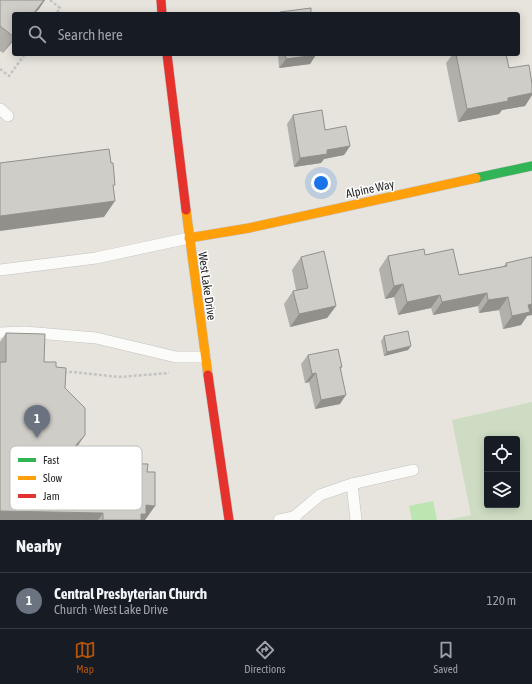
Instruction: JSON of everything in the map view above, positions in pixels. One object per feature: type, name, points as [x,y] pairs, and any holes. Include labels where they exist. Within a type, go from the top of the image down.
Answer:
[{"type":"main road","points":[[161,0],[162,12]]},
{"type":"main road","name":"West Lake Drive","points":[[167,56],[189,238],[228,520]]},
{"type":"main road","name":"Alpine Way","points":[[189,238],[249,228],[532,166]]},
{"type":"lane","points":[[0,270],[96,258],[189,238]]},
{"type":"lane","points":[[0,333],[24,332],[96,338],[176,357],[205,357]]},
{"type":"lane","points":[[279,520],[295,518],[320,495],[352,484],[413,470]]},
{"type":"lane","points":[[352,484],[356,520]]},
{"type":"path","points":[[50,0],[60,8],[57,12]]},
{"type":"path","points":[[0,69],[9,76],[24,56]]},
{"type":"path","points":[[60,372],[119,377],[170,373]]},
{"type":"green space","points":[[532,402],[532,520],[448,520],[471,515],[452,420]]},
{"type":"green space","points":[[433,501],[437,520],[412,520],[409,506]]},
{"type":"building","points":[[0,0],[44,0],[35,12],[12,12],[12,35],[0,26]]},
{"type":"building","points":[[311,8],[311,12],[280,12]]},
{"type":"building","points":[[285,56],[308,56],[286,59]]},
{"type":"building","points":[[456,56],[506,56],[509,68],[529,65],[532,93],[508,98],[508,101],[467,109]]},
{"type":"building","points":[[322,110],[325,130],[346,126],[350,146],[327,150],[327,154],[300,158],[293,115]]},
{"type":"building","points":[[109,149],[111,163],[113,163],[115,201],[0,216],[0,163]]},
{"type":"building","points":[[424,249],[425,255],[453,249],[459,275],[507,266],[506,263],[532,257],[532,304],[528,305],[530,312],[512,316],[508,297],[488,300],[487,293],[442,302],[440,295],[407,302],[403,284],[394,286],[388,256]]},
{"type":"building","points":[[324,251],[336,306],[299,314],[293,291],[308,288],[301,257]]},
{"type":"building","points":[[408,331],[411,346],[387,352],[384,336]]},
{"type":"building","points":[[6,333],[45,334],[44,362],[56,362],[56,367],[66,368],[65,388],[85,408],[85,435],[75,446],[10,446],[10,510],[142,510],[142,464],[148,464],[147,472],[155,472],[155,506],[146,505],[146,514],[141,514],[141,520],[103,520],[103,513],[0,511],[0,362],[6,362]]},
{"type":"building","points":[[338,349],[346,395],[321,400],[316,373],[312,374],[308,355]]},
{"type":"traffic: fast","points":[[476,178],[532,166]]},
{"type":"traffic: slow","points":[[189,238],[249,228],[476,178]]},
{"type":"traffic: slow","points":[[186,210],[208,375]]},
{"type":"traffic: jam","points":[[161,0],[162,12]]},
{"type":"traffic: jam","points":[[167,56],[186,210]]},
{"type":"traffic: jam","points":[[208,375],[229,520]]},
{"type":"place","name":"Central Presbyterian Church","points":[[37,438]]}]
